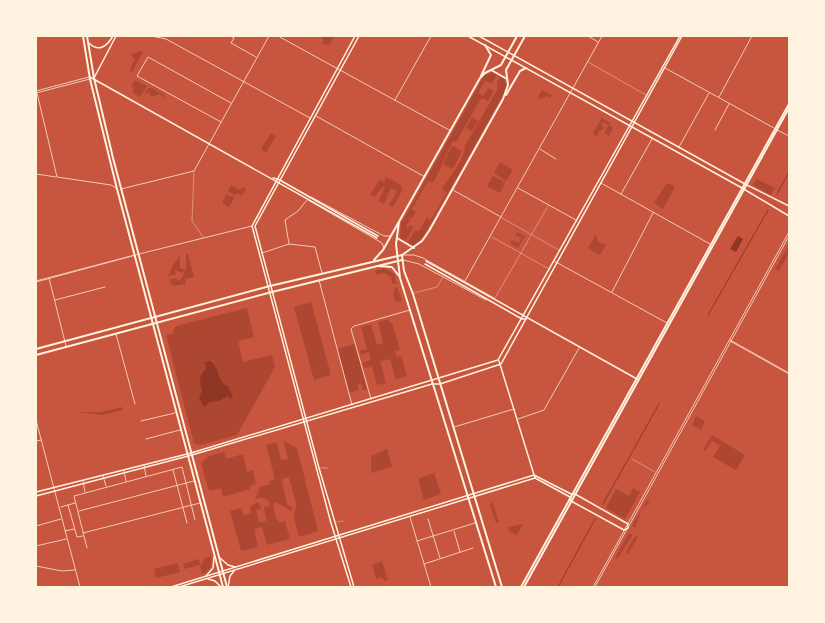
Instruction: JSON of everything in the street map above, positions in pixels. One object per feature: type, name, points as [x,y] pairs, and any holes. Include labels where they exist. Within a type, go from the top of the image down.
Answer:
[{"type":"main road","points":[[83,36],[90,78],[117,189],[152,318],[180,430],[220,574],[222,587]]},
{"type":"main road","points":[[87,36],[94,78],[121,189],[227,587]]},
{"type":"main road","points":[[88,43],[97,49],[101,49],[113,36]]},
{"type":"main road","points":[[94,78],[116,36]]},
{"type":"main road","points":[[337,538],[270,292],[255,226],[277,183],[278,178],[355,36]]},
{"type":"main road","points":[[269,287],[252,226],[280,180],[359,36]]},
{"type":"main road","points":[[468,36],[789,216]]},
{"type":"main road","points":[[479,36],[746,184],[789,206]]},
{"type":"main road","points":[[480,78],[490,70],[497,68],[517,36]]},
{"type":"main road","points":[[503,99],[507,90],[506,70],[525,36]]},
{"type":"main road","points":[[36,492],[191,454],[305,422],[432,382],[438,378],[498,360],[634,122],[681,36]]},
{"type":"main road","points":[[372,261],[383,250],[392,235],[480,78],[490,57],[490,52],[484,45]]},
{"type":"main road","points":[[634,122],[647,95],[664,67]]},
{"type":"main road","points":[[36,355],[270,292],[374,267],[397,258],[414,248],[422,241],[429,231],[503,99],[520,71],[526,68]]},
{"type":"main road","points":[[490,70],[507,79]]},
{"type":"main road","points":[[90,78],[94,78],[273,178],[277,183],[378,237],[278,178],[273,178]]},
{"type":"main road","points":[[524,587],[789,104]]},
{"type":"main road","points":[[776,129],[789,108]]},
{"type":"main road","points":[[191,454],[371,399],[432,382],[440,384],[501,364],[631,127]]},
{"type":"main road","points":[[399,222],[397,258],[400,278]]},
{"type":"main road","points":[[397,238],[414,248]]},
{"type":"main road","points":[[402,255],[408,280],[502,587]]},
{"type":"main road","points":[[36,349],[372,261],[397,258],[402,260]]},
{"type":"main road","points":[[372,261],[376,264],[374,267]]},
{"type":"main road","points":[[426,262],[494,298],[524,316],[526,319],[637,380]]},
{"type":"main road","points":[[425,264],[522,319],[526,319]]},
{"type":"main road","points":[[374,267],[387,266],[392,268],[402,282],[496,587]]},
{"type":"main road","points":[[402,282],[404,278],[408,280]]},
{"type":"main road","points":[[84,336],[87,338],[85,341]]},
{"type":"main road","points":[[179,587],[534,477],[571,494],[575,494],[628,524],[628,528],[624,530],[571,501],[570,497],[534,477],[518,419],[501,364],[498,360]]},
{"type":"main road","points":[[521,587],[571,494],[637,380]]},
{"type":"main road","points":[[305,422],[352,587]]},
{"type":"main road","points":[[36,496],[144,468],[187,455]]},
{"type":"main road","points":[[337,538],[468,497]]},
{"type":"main road","points":[[205,577],[213,568],[214,555]]},
{"type":"main road","points":[[218,555],[224,562],[238,568]]},
{"type":"main road","points":[[227,587],[230,576],[238,568]]},
{"type":"main road","points":[[171,587],[220,574]]},
{"type":"main road","points":[[206,579],[215,581],[222,587]]},
{"type":"street","points":[[151,36],[166,39],[311,118]]},
{"type":"street","points":[[230,36],[234,38],[232,43],[257,57]]},
{"type":"street","points":[[203,238],[192,221],[194,171],[269,36]]},
{"type":"street","points":[[278,36],[451,131]]},
{"type":"street","points":[[395,101],[431,36]]},
{"type":"street","points":[[588,36],[599,42]]},
{"type":"street","points":[[465,281],[602,36]]},
{"type":"street","points":[[718,97],[752,36]]},
{"type":"street","points":[[222,122],[137,76],[148,57],[232,104]]},
{"type":"street","points":[[588,62],[647,95]]},
{"type":"street","points":[[664,67],[789,136]]},
{"type":"street","points":[[57,177],[36,92],[90,78]]},
{"type":"street","points":[[679,147],[709,92]]},
{"type":"street","points":[[715,130],[730,103]]},
{"type":"street","points":[[315,115],[425,177]]},
{"type":"street","points":[[620,194],[652,139]]},
{"type":"street","points":[[540,149],[556,158]]},
{"type":"street","points":[[121,189],[194,171]]},
{"type":"street","points":[[36,174],[111,185],[117,189]]},
{"type":"street","points":[[601,183],[712,245]]},
{"type":"street","points":[[518,188],[577,220]]},
{"type":"street","points":[[452,190],[560,250]]},
{"type":"street","points":[[309,196],[384,236],[392,235]]},
{"type":"street","points":[[289,244],[285,220],[298,211],[308,200],[382,243],[383,250]]},
{"type":"street","points":[[402,255],[414,255],[423,258],[494,298],[548,205]]},
{"type":"street","points":[[612,293],[654,213]]},
{"type":"street","points":[[36,282],[203,238],[255,226]]},
{"type":"street","points":[[594,587],[624,530],[731,341],[789,232]]},
{"type":"street","points":[[491,236],[550,269]]},
{"type":"street","points":[[594,587],[789,236]]},
{"type":"street","points":[[262,253],[289,244],[315,247],[322,274]]},
{"type":"street","points":[[402,260],[419,264],[493,302]]},
{"type":"street","points":[[554,261],[668,323]]},
{"type":"street","points":[[413,294],[437,287],[443,277]]},
{"type":"street","points":[[49,278],[66,346]]},
{"type":"street","points":[[319,280],[352,405]]},
{"type":"street","points":[[54,300],[105,287]]},
{"type":"street","points":[[371,399],[351,329],[354,326],[410,310]]},
{"type":"street","points":[[116,333],[135,404]]},
{"type":"street","points":[[731,341],[789,374]]},
{"type":"street","points":[[518,419],[544,410],[579,348]]},
{"type":"street","points":[[453,427],[514,409]]},
{"type":"street","points":[[140,421],[176,413]]},
{"type":"street","points":[[36,420],[80,587]]},
{"type":"street","points":[[146,439],[180,430]]},
{"type":"street","points":[[36,441],[41,440]]},
{"type":"street","points":[[632,459],[657,472]]},
{"type":"street","points":[[144,465],[146,476]]},
{"type":"street","points":[[87,548],[74,496],[173,469],[182,467],[195,520]]},
{"type":"street","points":[[319,468],[328,468]]},
{"type":"street","points":[[173,469],[187,523]]},
{"type":"street","points":[[124,470],[126,482]]},
{"type":"street","points":[[103,475],[106,487]]},
{"type":"street","points":[[83,480],[85,493]]},
{"type":"street","points":[[78,511],[194,481]]},
{"type":"street","points":[[61,507],[76,503]]},
{"type":"street","points":[[83,533],[200,503]]},
{"type":"street","points":[[68,505],[77,537],[84,536]]},
{"type":"street","points":[[410,516],[431,587]]},
{"type":"street","points":[[428,518],[440,559]]},
{"type":"street","points":[[36,526],[62,519]]},
{"type":"street","points":[[334,523],[343,521]]},
{"type":"street","points":[[417,541],[476,523]]},
{"type":"street","points":[[65,531],[74,528]]},
{"type":"street","points":[[454,530],[460,552]]},
{"type":"street","points":[[36,546],[67,539]]},
{"type":"street","points":[[424,564],[473,548]]},
{"type":"street","points":[[36,566],[62,571],[75,570]]},
{"type":"shaded area","points":[[321,36],[334,36],[330,44],[325,45],[322,43],[324,40]]},
{"type":"shaded area","points":[[141,51],[143,52],[131,74],[130,70],[135,59],[130,55]]},
{"type":"shaded area","points":[[492,72],[504,78],[507,88],[423,237],[414,246],[400,238],[401,224],[484,76]],"holes":[[[497,75],[500,77],[497,82],[497,90],[465,146],[462,158],[442,189],[447,192],[430,221],[427,217],[419,231],[415,230],[408,242],[406,241],[413,227],[410,225],[408,228],[406,227],[410,219],[407,217],[412,218],[416,212],[412,209],[428,181],[433,183],[453,141],[456,142],[480,100],[482,98],[488,101],[494,91],[488,88],[483,96],[478,93],[485,81],[492,83]]]},
{"type":"shaded area","points":[[135,80],[147,86],[140,97],[132,92],[134,88],[131,86]]},
{"type":"shaded area","points":[[148,88],[152,88],[165,95],[164,101],[163,96],[159,94],[152,97],[148,91],[147,94],[145,93]]},
{"type":"shaded area","points":[[542,90],[552,95],[550,98],[546,96],[541,99],[538,97]]},
{"type":"shaded area","points":[[472,117],[478,121],[472,131],[466,128]]},
{"type":"shaded area","points":[[602,118],[610,123],[609,125],[603,122],[601,125],[604,127],[602,131],[600,130],[597,136],[593,133]]},
{"type":"shaded area","points":[[609,125],[613,128],[609,136],[604,133]]},
{"type":"shaded area","points":[[271,133],[276,136],[266,153],[261,149]]},
{"type":"shaded area","points":[[453,146],[462,151],[452,169],[443,164],[451,147]]},
{"type":"shaded area","points":[[500,162],[513,170],[506,181],[494,173]]},
{"type":"shaded area","points":[[493,176],[505,182],[500,193],[487,186]]},
{"type":"shaded area","points":[[386,177],[401,185],[403,189],[393,207],[389,205],[397,191],[391,188],[384,204],[378,201],[385,187],[383,187],[374,197],[370,195],[379,180],[384,182]]},
{"type":"shaded area","points":[[756,179],[775,188],[771,195],[753,185]]},
{"type":"shaded area","points":[[667,183],[675,187],[663,209],[654,203]]},
{"type":"shaded area","points":[[231,185],[240,190],[243,187],[246,189],[242,196],[237,193],[235,196],[228,191]]},
{"type":"shaded area","points":[[227,193],[229,196],[235,197],[229,207],[222,203]]},
{"type":"shaded area","points":[[517,232],[525,236],[518,248],[510,243],[512,240],[518,243],[520,242],[521,238],[515,235]]},
{"type":"shaded area","points":[[596,235],[598,242],[603,244],[607,243],[600,255],[588,248]]},
{"type":"shaded area","points":[[738,236],[743,239],[736,252],[730,249]]},
{"type":"shaded area","points":[[789,245],[789,253],[779,271],[775,269]]},
{"type":"shaded area","points":[[186,254],[188,254],[194,277],[185,279],[186,284],[173,286],[169,280],[175,278],[180,281],[186,268]]},
{"type":"shaded area","points":[[180,256],[180,268],[185,270],[182,273],[175,270],[176,274],[168,277],[173,265]]},
{"type":"shaded area","points":[[384,268],[394,274],[397,284],[392,284],[391,277],[384,273],[377,275],[375,271]]},
{"type":"shaded area","points":[[397,287],[402,301],[396,302],[393,295],[395,288]]},
{"type":"shaded area","points":[[311,302],[331,375],[314,380],[294,307]]},
{"type":"shaded area","points":[[247,308],[254,337],[238,341],[243,362],[272,355],[275,367],[237,435],[200,445],[194,443],[166,335],[172,334],[176,326]]},
{"type":"shaded area","points":[[389,319],[390,323],[392,323],[400,350],[395,351],[397,357],[401,356],[407,376],[396,380],[390,359],[380,361],[386,383],[377,385],[372,366],[364,368],[362,363],[371,360],[369,352],[361,355],[360,351],[367,349],[361,327],[371,324],[377,345],[383,343],[378,322]]},
{"type":"shaded area","points":[[355,344],[367,389],[363,390],[361,384],[357,385],[359,390],[349,393],[337,349]]},
{"type":"shaded area","points":[[210,361],[215,367],[222,382],[228,386],[233,397],[230,399],[228,396],[219,401],[210,402],[204,407],[199,398],[202,390],[200,379],[206,369],[205,362]]},
{"type":"shaded area","points":[[122,407],[123,410],[103,415],[79,412],[102,412]]},
{"type":"shaded area","points":[[696,416],[705,421],[701,430],[692,425]]},
{"type":"shaded area","points":[[712,435],[745,455],[736,470],[713,457],[720,446],[712,441],[705,451],[703,450]]},
{"type":"shaded area","points":[[283,440],[297,448],[318,531],[299,537],[294,518],[296,504],[289,477],[282,479],[287,505],[293,507],[291,511],[276,502],[273,505],[275,515],[279,523],[285,521],[290,539],[267,545],[262,527],[254,529],[258,547],[241,551],[230,511],[241,508],[244,515],[251,513],[250,506],[258,502],[262,508],[256,510],[259,522],[266,521],[264,507],[270,506],[268,500],[261,498],[255,499],[260,487],[270,484],[270,481],[275,479],[266,445],[277,442],[281,460],[288,459]]},
{"type":"shaded area","points":[[387,449],[392,467],[371,473],[371,456]]},
{"type":"shaded area","points":[[224,452],[226,459],[243,454],[247,472],[253,470],[256,484],[250,486],[250,489],[223,497],[221,488],[209,491],[201,463],[209,456]]},
{"type":"shaded area","points":[[434,473],[441,494],[424,500],[418,479]]},
{"type":"shaded area","points":[[633,488],[640,492],[625,519],[606,508],[616,489],[629,496]]},
{"type":"shaded area","points":[[647,500],[650,501],[641,511],[635,528],[632,526]]},
{"type":"shaded area","points":[[492,501],[499,522],[496,523],[490,505]]},
{"type":"shaded area","points":[[523,524],[517,535],[509,531],[508,527]]},
{"type":"shaded area","points":[[629,533],[633,535],[617,559],[615,558]]},
{"type":"shaded area","points":[[635,536],[638,537],[628,554],[626,552]]},
{"type":"shaded area","points":[[211,557],[212,562],[210,567],[202,574],[200,566],[205,558]]},
{"type":"shaded area","points":[[199,559],[200,565],[184,569],[183,564]]},
{"type":"shaded area","points":[[382,561],[388,580],[384,581],[382,577],[376,579],[372,565]]},
{"type":"shaded area","points":[[178,563],[180,572],[156,578],[154,569]]},
{"type":"waterway","points":[[777,194],[789,172]]},
{"type":"waterway","points":[[708,315],[768,210]]},
{"type":"waterway","points":[[603,504],[659,404]]},
{"type":"waterway","points":[[558,587],[595,519]]}]
